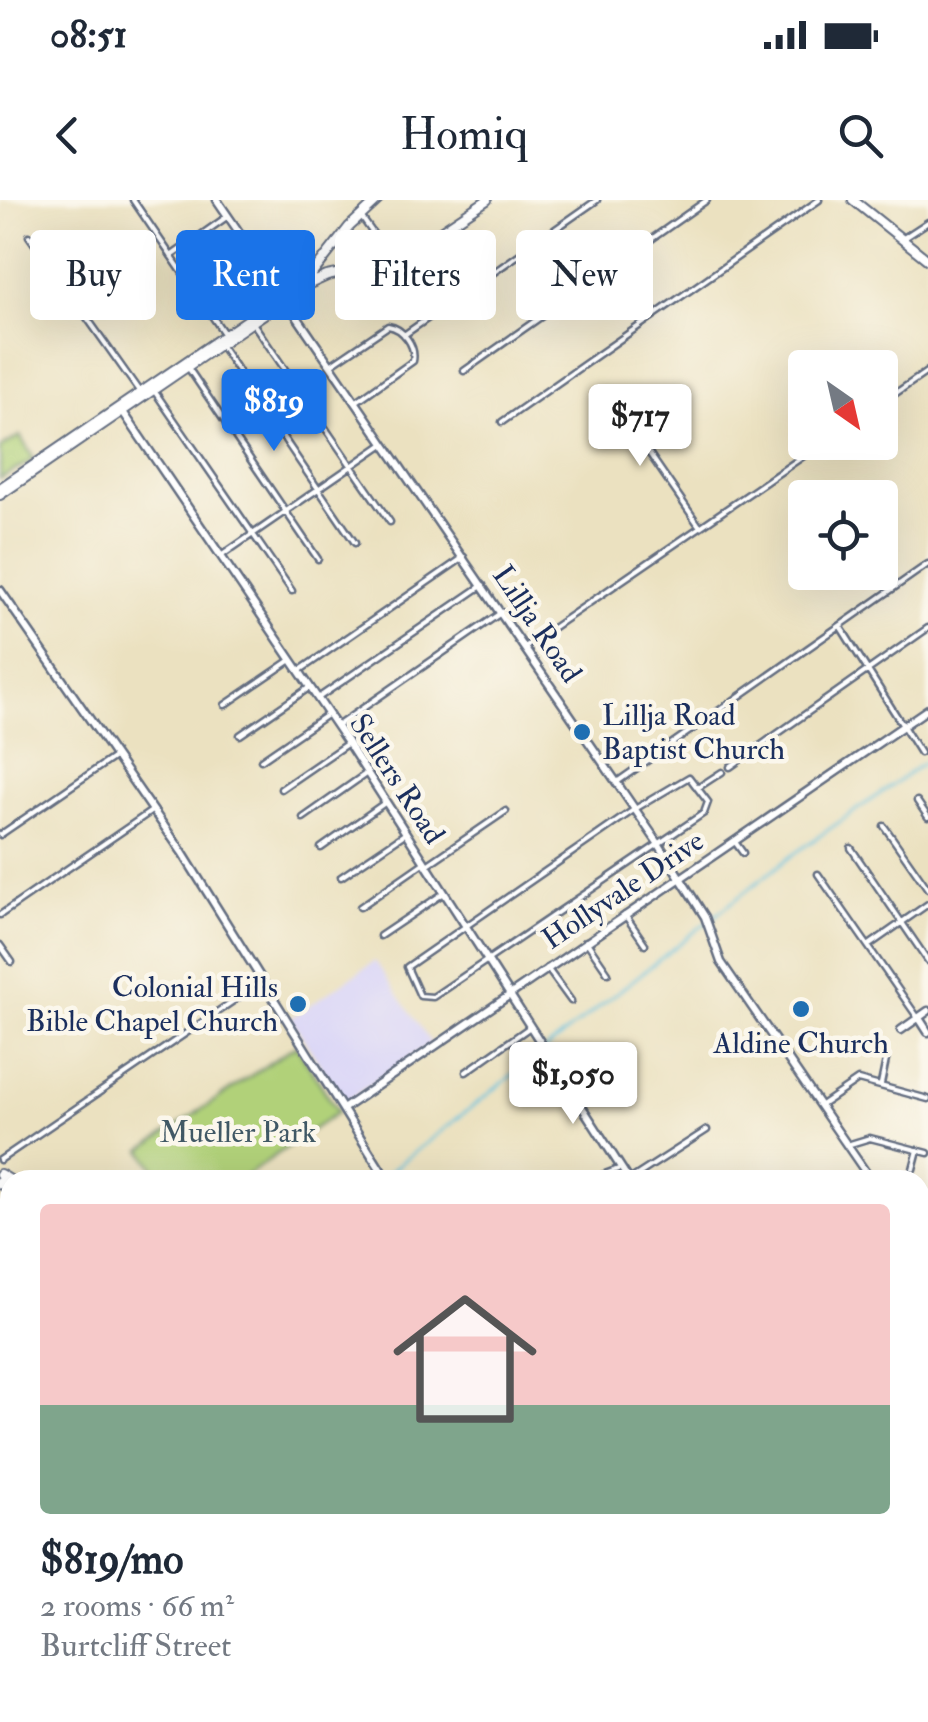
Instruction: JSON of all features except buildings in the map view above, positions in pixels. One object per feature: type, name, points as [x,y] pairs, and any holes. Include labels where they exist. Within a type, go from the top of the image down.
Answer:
[{"type":"main road","points":[[315,267],[378,200]]},
{"type":"main road","points":[[441,230],[486,200]]},
{"type":"main road","points":[[853,200],[928,260]]},
{"type":"main road","points":[[122,410],[253,320]]},
{"type":"main road","points":[[223,341],[257,320]]},
{"type":"main road","points":[[0,491],[155,392],[186,366]]},
{"type":"street","points":[[132,200],[355,542]]},
{"type":"street","name":"Lillja Road","points":[[217,200],[238,230]]},
{"type":"street","points":[[404,335],[597,200]]},
{"type":"street","points":[[464,371],[706,200]]},
{"type":"street","points":[[502,422],[819,200]]},
{"type":"street","points":[[360,215],[371,230]]},
{"type":"street","points":[[171,256],[228,216]]},
{"type":"street","points":[[902,239],[928,222]]},
{"type":"street","points":[[29,236],[141,394]]},
{"type":"street","name":"Lillja Road","points":[[301,320],[658,843],[707,923],[721,962],[864,1170]]},
{"type":"street","points":[[253,323],[390,522]]},
{"type":"street","points":[[331,364],[388,326],[404,335],[413,351],[413,361],[357,402]]},
{"type":"street","points":[[186,366],[318,560]]},
{"type":"street","points":[[898,392],[928,371]]},
{"type":"street","points":[[155,392],[292,591]]},
{"type":"street","points":[[607,392],[700,527]]},
{"type":"street","name":"Sellers Road","points":[[122,410],[337,726],[621,1168]]},
{"type":"street","points":[[221,556],[386,442]]},
{"type":"street","points":[[526,648],[798,460]]},
{"type":"street","points":[[299,671],[464,557]]},
{"type":"street","points":[[617,782],[928,564]]},
{"type":"street","points":[[318,698],[483,585]]},
{"type":"street","points":[[0,590],[153,810],[381,1170]]},
{"type":"street","points":[[337,726],[502,612]]},
{"type":"street","points":[[840,626],[920,753]]},
{"type":"street","points":[[730,766],[928,628]]},
{"type":"street","points":[[225,705],[292,660]]},
{"type":"street","points":[[240,734],[310,686]]},
{"type":"street","name":"Hollyvale Drive","points":[[343,1109],[928,708]]},
{"type":"street","points":[[261,760],[328,714]]},
{"type":"street","points":[[281,788],[348,743]]},
{"type":"street","points":[[0,835],[114,757]]},
{"type":"street","points":[[302,818],[367,772]]},
{"type":"street","points":[[700,788],[722,772]]},
{"type":"street","points":[[683,778],[700,788],[708,802],[704,813],[428,998],[414,986],[407,968],[465,925],[683,778]]},
{"type":"street","points":[[917,801],[928,817]]},
{"type":"street","points":[[321,848],[386,802]]},
{"type":"street","points":[[0,915],[153,810]]},
{"type":"street","points":[[360,907],[506,811]]},
{"type":"street","points":[[884,826],[928,889]]},
{"type":"street","points":[[340,877],[406,833]]},
{"type":"street","points":[[735,842],[742,853]]},
{"type":"street","points":[[852,848],[928,961]]},
{"type":"street","points":[[818,874],[928,1032]]},
{"type":"street","points":[[380,936],[444,892]]},
{"type":"street","points":[[868,946],[928,904]]},
{"type":"street","points":[[625,915],[645,944]]},
{"type":"street","points":[[586,941],[608,973]]},
{"type":"street","points":[[0,945],[12,962]]},
{"type":"street","points":[[548,968],[572,1001]]},
{"type":"street","points":[[0,1160],[261,982]]},
{"type":"street","points":[[901,1030],[928,1011]]},
{"type":"street","points":[[466,1072],[530,1027]]},
{"type":"street","points":[[881,1084],[886,1060]]},
{"type":"street","points":[[820,1106],[858,1080],[928,1099]]},
{"type":"street","points":[[645,1170],[707,1130]]},
{"type":"street","points":[[847,1145],[870,1138],[928,1153]]},
{"type":"street","points":[[913,1169],[918,1150]]},
{"type":"street","points":[[616,1170],[621,1168]]},
{"type":"shaded area","points":[[375,961],[431,1043],[343,1103],[291,1018]]},
{"type":"green space","points":[[20,436],[34,459],[0,479],[0,448]]},
{"type":"green space","name":"Mueller Park","points":[[296,1045],[338,1112],[254,1170],[156,1170],[142,1150]]},
{"type":"waterway","points":[[392,1170],[791,856],[928,760]]},
{"type":"place","name":"Lillja Road Baptist Church","points":[[582,732]]},
{"type":"place","name":"Colonial Hills Bible Chapel Church","points":[[298,1004]]},
{"type":"place","name":"Aldine Church","points":[[801,1009]]}]
